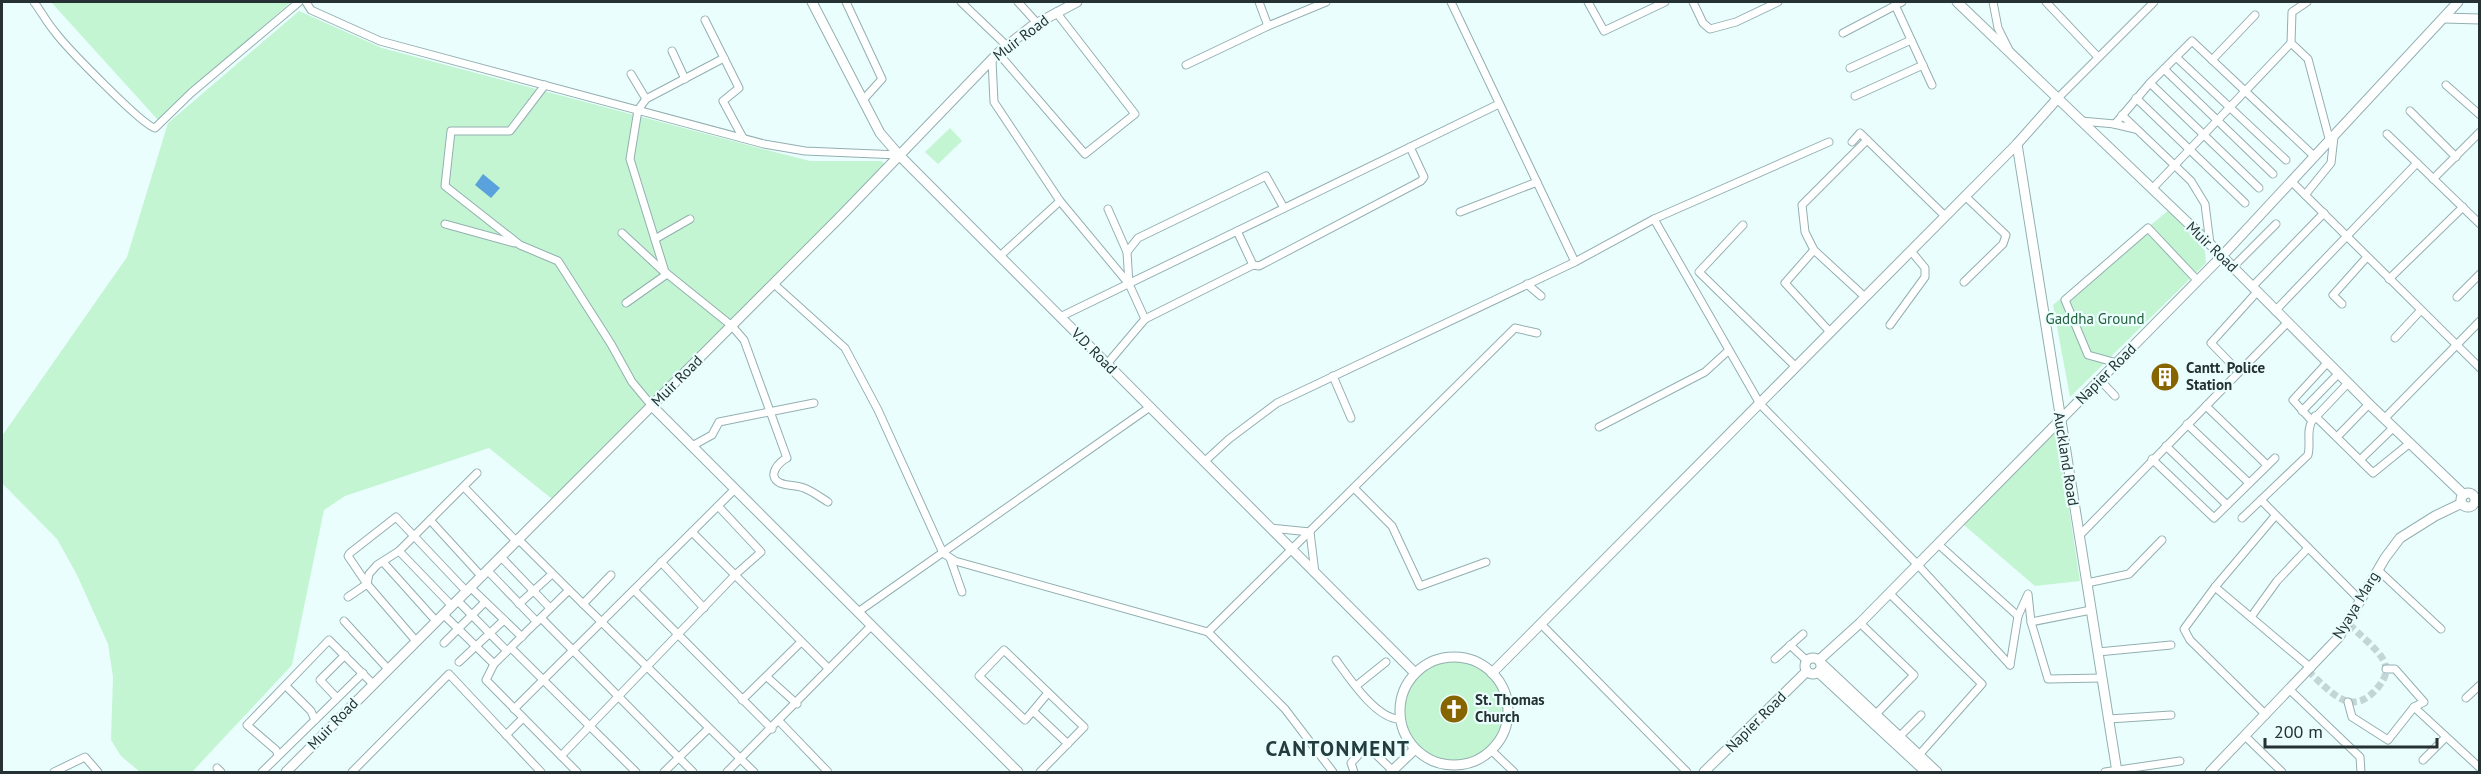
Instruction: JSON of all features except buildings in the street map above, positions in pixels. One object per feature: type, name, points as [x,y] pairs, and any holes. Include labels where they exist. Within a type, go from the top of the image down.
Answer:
[{"type":"street","points":[[34,2],[65,44],[132,113],[151,128],[155,128],[191,93],[299,2]]},
{"type":"street","points":[[306,2],[311,10],[380,41],[743,138],[805,151],[899,155]]},
{"type":"street","name":"V.D. Road","points":[[812,2],[880,133],[899,155],[1414,673]]},
{"type":"street","points":[[846,2],[882,79],[863,100]]},
{"type":"street","points":[[961,2],[1007,46]]},
{"type":"street","points":[[1018,2],[1036,23]]},
{"type":"street","name":"Muir Road","points":[[286,772],[774,284],[995,56],[1036,23],[1077,2]]},
{"type":"street","points":[[1259,2],[1268,26]]},
{"type":"street","points":[[1186,65],[1268,26],[1326,2]]},
{"type":"street","points":[[1451,2],[1575,262]]},
{"type":"street","points":[[1588,2],[1604,31],[1665,2]]},
{"type":"street","points":[[1693,2],[1703,23],[1710,29],[1737,22],[1778,2]]},
{"type":"street","name":"Muir Road","points":[[1957,2],[2210,244],[2368,404],[2410,443],[2463,499]]},
{"type":"street","points":[[1993,2],[1998,28],[2012,56]]},
{"type":"street","points":[[2046,2],[2098,57]]},
{"type":"street","points":[[1492,673],[1946,216],[2017,144],[2057,99],[2154,2]]},
{"type":"street","points":[[2152,189],[2291,43],[2292,12],[2307,2]]},
{"type":"street","name":"Napier Road","points":[[1820,665],[2222,256],[2458,2]]},
{"type":"street","points":[[1843,33],[1899,3],[1911,40],[1932,85]]},
{"type":"street","points":[[995,56],[1085,154],[1136,114],[1056,12]]},
{"type":"street","points":[[2212,60],[2255,15]]},
{"type":"street","points":[[2444,18],[2480,19]]},
{"type":"street","points":[[705,20],[739,88],[723,101],[743,138]]},
{"type":"street","points":[[1850,68],[1911,40]]},
{"type":"street","points":[[2114,124],[2150,82],[2192,41],[2315,157]]},
{"type":"street","points":[[2291,43],[2308,59],[2332,139],[2331,164],[2306,195]]},
{"type":"street","points":[[672,51],[686,79]]},
{"type":"street","points":[[995,56],[994,102],[1060,201],[1129,284],[1145,319]]},
{"type":"street","points":[[2176,57],[2286,160]]},
{"type":"street","points":[[666,273],[630,159],[638,110],[645,99],[724,58]]},
{"type":"street","points":[[1855,96],[1923,65]]},
{"type":"street","points":[[2164,69],[2273,174]]},
{"type":"street","points":[[631,74],[645,99]]},
{"type":"street","points":[[2150,82],[2259,188]]},
{"type":"street","points":[[520,245],[445,186],[451,131],[510,131],[545,85]]},
{"type":"street","points":[[2446,85],[2480,115]]},
{"type":"street","points":[[2136,98],[2246,203]]},
{"type":"street","points":[[1060,317],[1499,104]]},
{"type":"street","points":[[2410,111],[2456,157]]},
{"type":"street","points":[[2122,115],[2191,181],[2205,204],[2210,244]]},
{"type":"street","points":[[2079,120],[2136,129]]},
{"type":"street","points":[[2433,179],[2480,132]]},
{"type":"street","points":[[1852,142],[1860,133],[1946,216]]},
{"type":"street","points":[[2387,134],[2480,224]]},
{"type":"street","points":[[1865,297],[1814,250],[1805,232],[1802,205],[1867,140]]},
{"type":"street","points":[[1204,462],[1229,439],[1277,403],[1575,262],[1654,219],[1829,142]]},
{"type":"street","name":"Auckland Road","points":[[2017,144],[2117,771]]},
{"type":"street","points":[[1107,364],[1145,319],[1253,265],[1259,266],[1421,182],[1424,177],[1410,147]]},
{"type":"street","points":[[2276,311],[2417,163]]},
{"type":"street","points":[[1127,252],[1138,238],[1266,177],[1284,208]]},
{"type":"street","points":[[1460,212],[1537,182]]},
{"type":"street","points":[[2292,182],[2480,368]]},
{"type":"street","points":[[1964,282],[2002,244],[2006,235],[1965,196]]},
{"type":"street","points":[[1000,256],[1060,201]]},
{"type":"street","points":[[2390,279],[2463,207]]},
{"type":"street","points":[[1108,209],[1127,252],[1129,284]]},
{"type":"street","points":[[2238,371],[2211,343],[2324,213]]},
{"type":"street","points":[[655,238],[690,219]]},
{"type":"street","points":[[1654,219],[1760,404],[1917,564],[2010,665],[2018,616],[2028,594],[2031,622],[2048,679],[2102,678]]},
{"type":"street","points":[[445,224],[520,245],[558,261],[611,344],[632,382],[652,406],[1018,772]]},
{"type":"street","points":[[2233,267],[2276,224]]},
{"type":"street","points":[[1743,225],[1699,272],[1796,367]]},
{"type":"street","points":[[2117,363],[2088,355],[2065,300],[2148,228],[2198,280]]},
{"type":"street","points":[[1237,231],[1253,265]]},
{"type":"street","points":[[622,233],[666,273],[732,326],[744,340],[787,458],[777,465],[774,475],[776,479],[780,483],[804,488],[828,502]]},
{"type":"street","points":[[1814,250],[1785,283],[1830,332]]},
{"type":"street","points":[[1890,325],[1920,287],[1925,277],[1925,268],[1911,251]]},
{"type":"street","points":[[2342,304],[2333,295],[2367,257]]},
{"type":"street","points":[[626,303],[666,273]]},
{"type":"street","points":[[2457,297],[2480,274]]},
{"type":"street","points":[[774,284],[845,348],[878,410],[943,553],[950,557],[1208,632],[1285,709],[1333,772]]},
{"type":"street","points":[[1527,284],[1541,296]]},
{"type":"street","points":[[2395,338],[2421,310]]},
{"type":"street","points":[[2384,419],[2480,321]]},
{"type":"street","points":[[2079,536],[2287,322]]},
{"type":"street","points":[[1208,632],[1515,328],[1538,333]]},
{"type":"street","points":[[1599,427],[1705,372],[1729,350]]},
{"type":"street","points":[[2327,363],[2293,400],[2302,411],[2337,437],[2373,473],[2410,443]]},
{"type":"street","points":[[2302,411],[2338,374]]},
{"type":"street","points":[[1333,376],[1351,418]]},
{"type":"street","points":[[2100,380],[2115,396]]},
{"type":"street","points":[[2242,518],[2308,455],[2310,446],[2308,427],[2313,418],[2348,383]]},
{"type":"street","points":[[692,446],[712,435],[719,422],[814,403]]},
{"type":"street","points":[[2337,437],[2368,404]]},
{"type":"street","points":[[2206,406],[2267,465]]},
{"type":"street","points":[[858,612],[1150,407]]},
{"type":"street","points":[[2187,424],[2249,483]]},
{"type":"street","points":[[2361,459],[2393,428]]},
{"type":"street","points":[[2166,446],[2227,505]]},
{"type":"street","points":[[2152,459],[2214,518],[2275,458]]},
{"type":"street","points":[[348,597],[367,584],[369,574],[399,551],[477,473]]},
{"type":"street","points":[[464,487],[754,772]]},
{"type":"street","points":[[1354,488],[1392,526],[1419,586],[1486,562]]},
{"type":"street","points":[[514,709],[735,489]]},
{"type":"street","points":[[2463,499],[2471,494],[2477,502]]},
{"type":"street","name":"Nyaya Marg","points":[[2210,772],[2339,637],[2378,570],[2400,538],[2463,499]]},
{"type":"street","points":[[2261,500],[2361,602]]},
{"type":"street","points":[[561,756],[735,575],[761,552],[718,506]]},
{"type":"street","points":[[2266,715],[2185,633],[2187,624],[2215,587],[2275,516]]},
{"type":"street","points":[[416,641],[367,584],[348,556],[394,517],[469,590],[522,637]]},
{"type":"street","points":[[430,520],[485,574],[573,651],[693,772]]},
{"type":"street","points":[[1270,528],[1310,532]]},
{"type":"street","points":[[692,532],[829,669]]},
{"type":"street","points":[[1310,532],[1315,573]]},
{"type":"street","points":[[2086,583],[2129,574],[2162,540]]},
{"type":"street","points":[[1938,544],[2018,616]]},
{"type":"street","points":[[2251,617],[2277,581],[2308,548]]},
{"type":"street","points":[[399,551],[455,604],[472,615],[543,680],[636,772]]},
{"type":"street","points":[[950,557],[962,592]]},
{"type":"street","points":[[502,558],[550,608]]},
{"type":"street","points":[[383,561],[436,621]]},
{"type":"street","points":[[661,562],[704,608]]},
{"type":"street","points":[[2378,570],[2440,629]]},
{"type":"street","points":[[519,604],[552,573]]},
{"type":"street","points":[[583,604],[611,575]]},
{"type":"street","points":[[2215,587],[2311,668]]},
{"type":"street","points":[[569,590],[494,664],[486,680],[577,772]]},
{"type":"street","points":[[634,590],[772,729]]},
{"type":"street","points":[[1889,593],[1982,684],[1919,755]]},
{"type":"street","points":[[444,643],[485,602]]},
{"type":"street","points":[[2031,622],[2091,610]]},
{"type":"street","points":[[443,614],[494,664]]},
{"type":"street","points":[[459,662],[504,620]]},
{"type":"street","points":[[344,621],[388,669]]},
{"type":"street","points":[[1860,623],[1914,675],[1876,714]]},
{"type":"street","points":[[1541,624],[1687,772]]},
{"type":"street","points":[[727,772],[772,729],[871,626]]},
{"type":"street","points":[[1774,659],[1803,634]]},
{"type":"street","points":[[278,755],[276,750],[248,725],[329,640],[373,684]]},
{"type":"street","points":[[742,700],[801,642]]},
{"type":"street","points":[[1790,645],[1814,674],[1820,665]]},
{"type":"street","points":[[2098,652],[2171,645]]},
{"type":"street","points":[[1040,772],[1084,727],[1004,650],[979,676],[1025,720],[1048,693]]},
{"type":"street","points":[[337,698],[320,680],[345,655]]},
{"type":"street","points":[[1453,657],[1468,658],[1481,664],[1492,673],[1502,687],[1507,704],[1507,721],[1501,737],[1491,750],[1469,762],[1444,764],[1429,758],[1415,748],[1408,740],[1400,719],[1402,694],[1414,673],[1432,661],[1453,657]]},
{"type":"street","points":[[1807,666],[1813,657],[1926,772]]},
{"type":"street","points":[[1336,660],[1373,705],[1393,719],[1400,719]]},
{"type":"street","points":[[1356,686],[1386,662]]},
{"type":"street","points":[[1820,665],[1937,772]]},
{"type":"street","name":"Napier Road","points":[[1704,772],[1807,666]]},
{"type":"street","points":[[2348,702],[2352,717],[2388,740],[2414,707],[2424,702],[2395,669],[2386,669]]},
{"type":"street","points":[[262,772],[363,673]]},
{"type":"street","points":[[352,772],[449,674],[541,772]]},
{"type":"street","points":[[767,677],[796,704]]},
{"type":"street","points":[[2466,698],[2480,685]]},
{"type":"street","points":[[286,686],[311,711],[315,720]]},
{"type":"street","points":[[2290,690],[2360,757],[2361,772]]},
{"type":"street","points":[[2414,707],[2480,768]]},
{"type":"street","points":[[1034,711],[1068,744]]},
{"type":"street","points":[[1900,736],[1921,714]]},
{"type":"street","points":[[2109,719],[2171,715]]},
{"type":"street","points":[[506,735],[523,718]]},
{"type":"street","points":[[779,721],[828,772]]},
{"type":"street","points":[[664,772],[708,729]]},
{"type":"street","points":[[2245,736],[2282,772]]},
{"type":"street","points":[[2424,760],[2446,737]]},
{"type":"street","points":[[1354,772],[1351,763],[1367,746],[1392,772],[1415,748]]},
{"type":"street","points":[[1491,750],[1514,772]]},
{"type":"street","points":[[54,772],[85,757],[98,772]]},
{"type":"street","points":[[2105,772],[2181,760]]},
{"type":"green space","points":[[51,2],[291,2],[158,120]]},
{"type":"green space","points":[[299,11],[382,48],[810,161],[882,161],[886,167],[552,499],[489,448],[345,496],[324,510],[292,665],[192,772],[140,772],[121,756],[111,740],[113,677],[108,644],[77,575],[57,539],[2,483],[2,436],[127,257],[168,123]]},
{"type":"green space","points":[[950,128],[962,141],[938,164],[925,152]]},
{"type":"green space","name":"Gaddha Ground","points":[[2169,210],[2205,251],[2206,263],[2070,397],[2053,305]]},
{"type":"green space","points":[[2057,430],[2080,581],[2035,586],[1964,525]]},
{"type":"green space","points":[[1453,661],[1472,664],[1489,675],[1500,692],[1503,711],[1500,730],[1489,747],[1472,758],[1453,761],[1434,758],[1417,747],[1406,730],[1403,711],[1406,692],[1417,675],[1434,664]]},
{"type":"water","points":[[483,174],[500,188],[491,198],[475,185]]},
{"type":"tunnel","points":[[2308,671],[2333,694],[2351,702],[2360,701],[2369,696],[2379,686],[2386,673],[2383,659],[2348,623]]},
{"type":"place","name":"Cantt. Police Station","points":[[2165,377]]},
{"type":"place","name":"St. Thomas Church","points":[[1454,709]]},
{"type":"district","name":"CANTONMENT","points":[[1338,749]]}]
